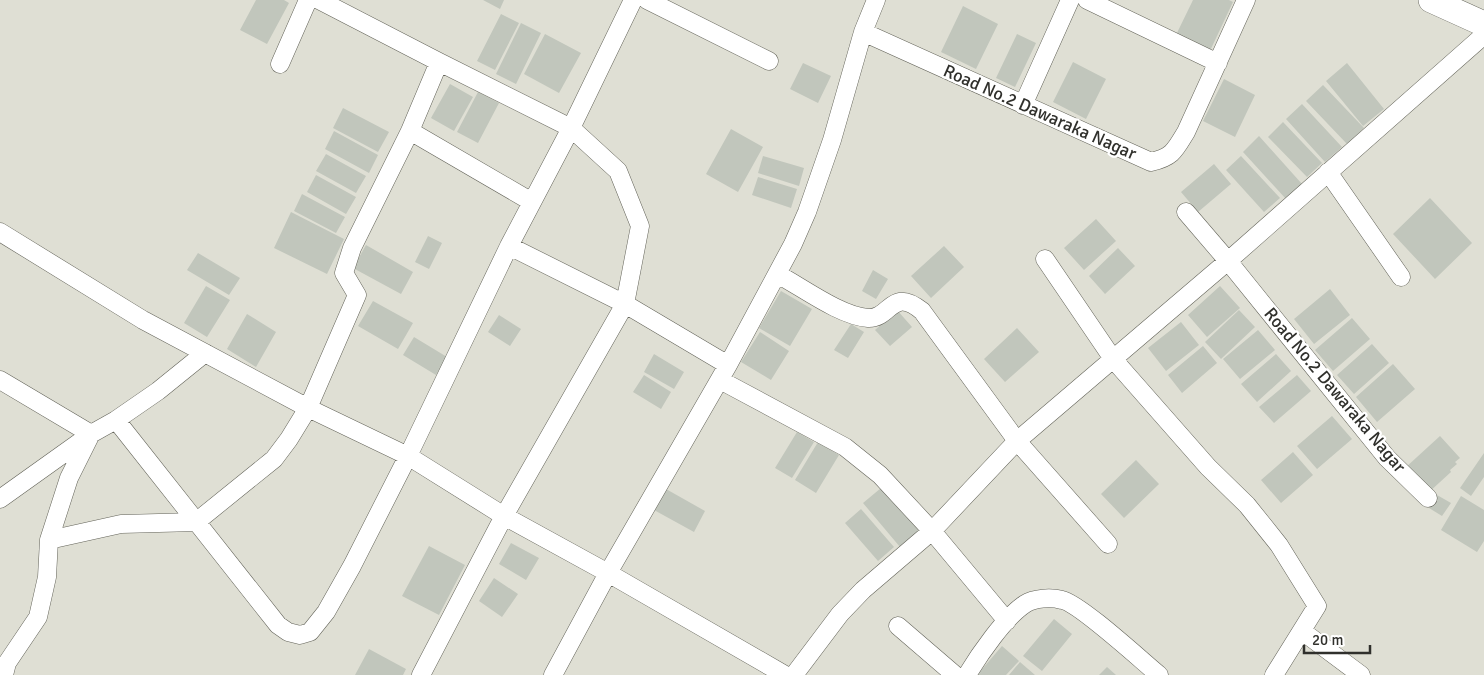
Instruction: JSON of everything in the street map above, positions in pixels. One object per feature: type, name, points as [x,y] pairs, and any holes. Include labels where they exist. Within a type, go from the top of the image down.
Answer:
[{"type":"street","points":[[280,64],[308,0]]},
{"type":"street","points":[[319,0],[572,128],[618,171],[640,226],[624,304],[504,516],[421,675]]},
{"type":"street","points":[[116,420],[278,625],[288,632],[300,635],[310,632],[326,612],[352,566],[408,456],[509,246],[572,128],[633,0]]},
{"type":"street","points":[[647,0],[769,61]]},
{"type":"street","points":[[560,673],[608,573],[724,372],[793,244],[807,212],[832,140],[863,32],[876,0]]},
{"type":"street","points":[[1022,105],[1070,0]]},
{"type":"street","points":[[1087,0],[1218,63]]},
{"type":"street","name":"Road No.2 Dawaraka Nagar","points":[[863,32],[1151,162],[1165,158],[1175,149],[1186,132],[1246,0]]},
{"type":"street","points":[[1431,0],[1484,24]]},
{"type":"street","points":[[794,675],[840,614],[863,590],[932,531],[1017,440],[1228,261],[1484,35]]},
{"type":"street","points":[[49,540],[121,524],[196,522],[274,459],[289,440],[308,408],[357,295],[344,273],[352,248],[410,131],[439,62]]},
{"type":"street","points":[[410,131],[532,202]]},
{"type":"street","points":[[1328,172],[1401,277]]},
{"type":"street","name":"Road No.2 Dawaraka Nagar","points":[[1186,212],[1228,261],[1387,458],[1428,498]]},
{"type":"street","points":[[0,232],[143,320],[308,408],[408,456],[504,516],[608,573],[785,675]]},
{"type":"street","points":[[509,246],[624,304],[724,372],[845,447],[880,475],[932,531],[1007,621]]},
{"type":"street","points":[[1045,259],[1113,358],[1208,467],[1247,505],[1279,545],[1317,606],[1274,675]]},
{"type":"street","points":[[777,274],[851,314],[868,318],[876,317],[892,304],[906,302],[913,304],[922,311],[1017,440],[1108,544]]},
{"type":"street","points":[[0,499],[91,434],[116,420],[158,391],[205,353]]},
{"type":"street","points":[[0,380],[91,434]]},
{"type":"street","points":[[4,675],[7,663],[38,617],[47,577],[49,540],[69,478],[91,434]]},
{"type":"street","points":[[966,675],[1007,621],[1026,603],[1042,599],[1064,600],[1083,612],[1159,675]]},
{"type":"street","points":[[898,626],[955,675]]},
{"type":"street","points":[[1302,631],[1361,675]]},
{"type":"building","points":[[256,0],[284,0],[289,3],[267,44],[240,30]]},
{"type":"building","points":[[483,0],[504,0],[500,9]]},
{"type":"building","points":[[1193,0],[1229,0],[1233,2],[1209,53],[1175,37]]},
{"type":"building","points":[[963,6],[998,24],[976,69],[941,52]]},
{"type":"building","points":[[501,14],[519,23],[495,70],[477,61]]},
{"type":"building","points":[[521,23],[541,33],[516,84],[496,74]]},
{"type":"building","points":[[545,34],[581,53],[559,93],[524,74]]},
{"type":"building","points":[[1017,34],[1036,43],[1015,87],[996,78]]},
{"type":"building","points":[[1073,62],[1106,79],[1086,119],[1053,102]]},
{"type":"building","points":[[803,63],[831,76],[818,103],[790,89]]},
{"type":"building","points":[[1347,63],[1384,109],[1363,126],[1326,81]]},
{"type":"building","points":[[1224,79],[1255,95],[1235,137],[1203,121]]},
{"type":"building","points":[[450,84],[473,97],[454,131],[431,118]]},
{"type":"building","points":[[1323,85],[1364,128],[1347,144],[1306,101]]},
{"type":"building","points":[[478,92],[499,103],[478,143],[457,132]]},
{"type":"building","points":[[1302,104],[1342,147],[1325,162],[1286,119]]},
{"type":"building","points":[[343,108],[389,132],[378,152],[333,128]]},
{"type":"building","points":[[1283,122],[1322,163],[1307,177],[1268,137]]},
{"type":"building","points":[[731,129],[763,147],[738,192],[706,174]]},
{"type":"building","points":[[334,131],[378,155],[369,173],[325,149]]},
{"type":"building","points":[[1259,136],[1302,184],[1286,199],[1243,152]]},
{"type":"building","points":[[326,154],[366,176],[356,193],[316,171]]},
{"type":"building","points":[[763,156],[804,168],[799,186],[758,173]]},
{"type":"building","points":[[1241,156],[1280,198],[1264,212],[1226,170]]},
{"type":"building","points":[[1214,164],[1231,184],[1198,212],[1181,192]]},
{"type":"building","points":[[316,175],[356,197],[346,214],[307,192]]},
{"type":"building","points":[[758,177],[797,189],[791,208],[752,195]]},
{"type":"building","points":[[302,194],[345,217],[336,233],[294,211]]},
{"type":"building","points":[[1430,198],[1472,243],[1435,279],[1393,234]]},
{"type":"building","points":[[291,212],[344,239],[327,274],[274,248]]},
{"type":"building","points":[[1096,219],[1116,241],[1084,270],[1064,248]]},
{"type":"building","points":[[428,236],[442,243],[429,269],[415,262]]},
{"type":"building","points":[[366,245],[413,272],[401,294],[353,268]]},
{"type":"building","points":[[944,246],[964,267],[931,298],[911,276]]},
{"type":"building","points":[[1118,248],[1135,266],[1105,294],[1089,276]]},
{"type":"building","points":[[198,253],[240,278],[229,295],[187,270]]},
{"type":"building","points":[[873,270],[888,279],[876,299],[862,291]]},
{"type":"building","points":[[206,286],[230,300],[207,337],[184,323]]},
{"type":"building","points":[[1220,286],[1240,308],[1207,337],[1188,315]]},
{"type":"building","points":[[1330,289],[1350,315],[1314,344],[1294,319]]},
{"type":"building","points":[[781,291],[812,309],[790,346],[759,328]]},
{"type":"building","points":[[373,301],[413,323],[398,349],[358,326]]},
{"type":"building","points":[[897,310],[912,327],[890,346],[875,330]]},
{"type":"building","points":[[1239,310],[1255,327],[1221,359],[1205,342]]},
{"type":"building","points":[[247,314],[276,332],[256,367],[227,349]]},
{"type":"building","points":[[499,315],[521,329],[510,346],[488,332]]},
{"type":"building","points":[[1352,318],[1370,339],[1333,371],[1315,350]]},
{"type":"building","points":[[1181,322],[1199,345],[1166,371],[1148,348]]},
{"type":"building","points":[[851,324],[864,332],[848,358],[834,350]]},
{"type":"building","points":[[1017,328],[1039,352],[1005,382],[984,359]]},
{"type":"building","points":[[1258,330],[1275,350],[1240,379],[1223,359]]},
{"type":"building","points":[[760,332],[789,351],[771,380],[741,362]]},
{"type":"building","points":[[414,337],[447,357],[436,375],[403,355]]},
{"type":"building","points":[[1372,344],[1389,363],[1354,394],[1337,375]]},
{"type":"building","points":[[1203,346],[1217,363],[1182,393],[1168,375]]},
{"type":"building","points":[[654,354],[684,372],[674,389],[644,372]]},
{"type":"building","points":[[1276,354],[1291,371],[1257,402],[1241,384]]},
{"type":"building","points":[[1393,364],[1415,389],[1377,422],[1356,397]]},
{"type":"building","points":[[644,375],[671,392],[661,409],[633,392]]},
{"type":"building","points":[[1297,375],[1311,391],[1274,423],[1259,407]]},
{"type":"building","points":[[1332,416],[1352,439],[1317,469],[1297,446]]},
{"type":"building","points":[[797,432],[814,442],[792,478],[775,468]]},
{"type":"building","points":[[1440,436],[1460,458],[1455,462],[1457,464],[1450,470],[1451,472],[1428,493],[1405,468]]},
{"type":"building","points":[[818,442],[839,455],[816,493],[795,480]]},
{"type":"building","points":[[1293,452],[1313,475],[1281,503],[1261,480]]},
{"type":"building","points":[[1484,453],[1484,477],[1471,496],[1460,488]]},
{"type":"building","points":[[1136,460],[1159,484],[1124,518],[1101,494]]},
{"type":"building","points":[[881,488],[932,531],[900,547],[863,503]]},
{"type":"building","points":[[666,489],[705,511],[694,532],[654,510]]},
{"type":"building","points":[[1437,495],[1451,503],[1442,516],[1429,508]]},
{"type":"building","points":[[1461,496],[1484,510],[1484,541],[1477,552],[1441,530]]},
{"type":"building","points":[[861,509],[894,547],[878,561],[845,523]]},
{"type":"building","points":[[511,543],[539,558],[526,580],[499,564]]},
{"type":"building","points":[[429,546],[465,565],[439,615],[402,596]]},
{"type":"building","points":[[494,578],[518,594],[502,617],[479,601]]},
{"type":"building","points":[[1054,619],[1072,634],[1042,671],[1023,656]]},
{"type":"building","points":[[1002,646],[1019,661],[1006,675],[977,675]]},
{"type":"building","points":[[369,649],[406,669],[403,675],[355,675]]},
{"type":"building","points":[[1020,662],[1035,675],[1009,675]]},
{"type":"building","points":[[1107,667],[1116,675],[1099,675]]}]
